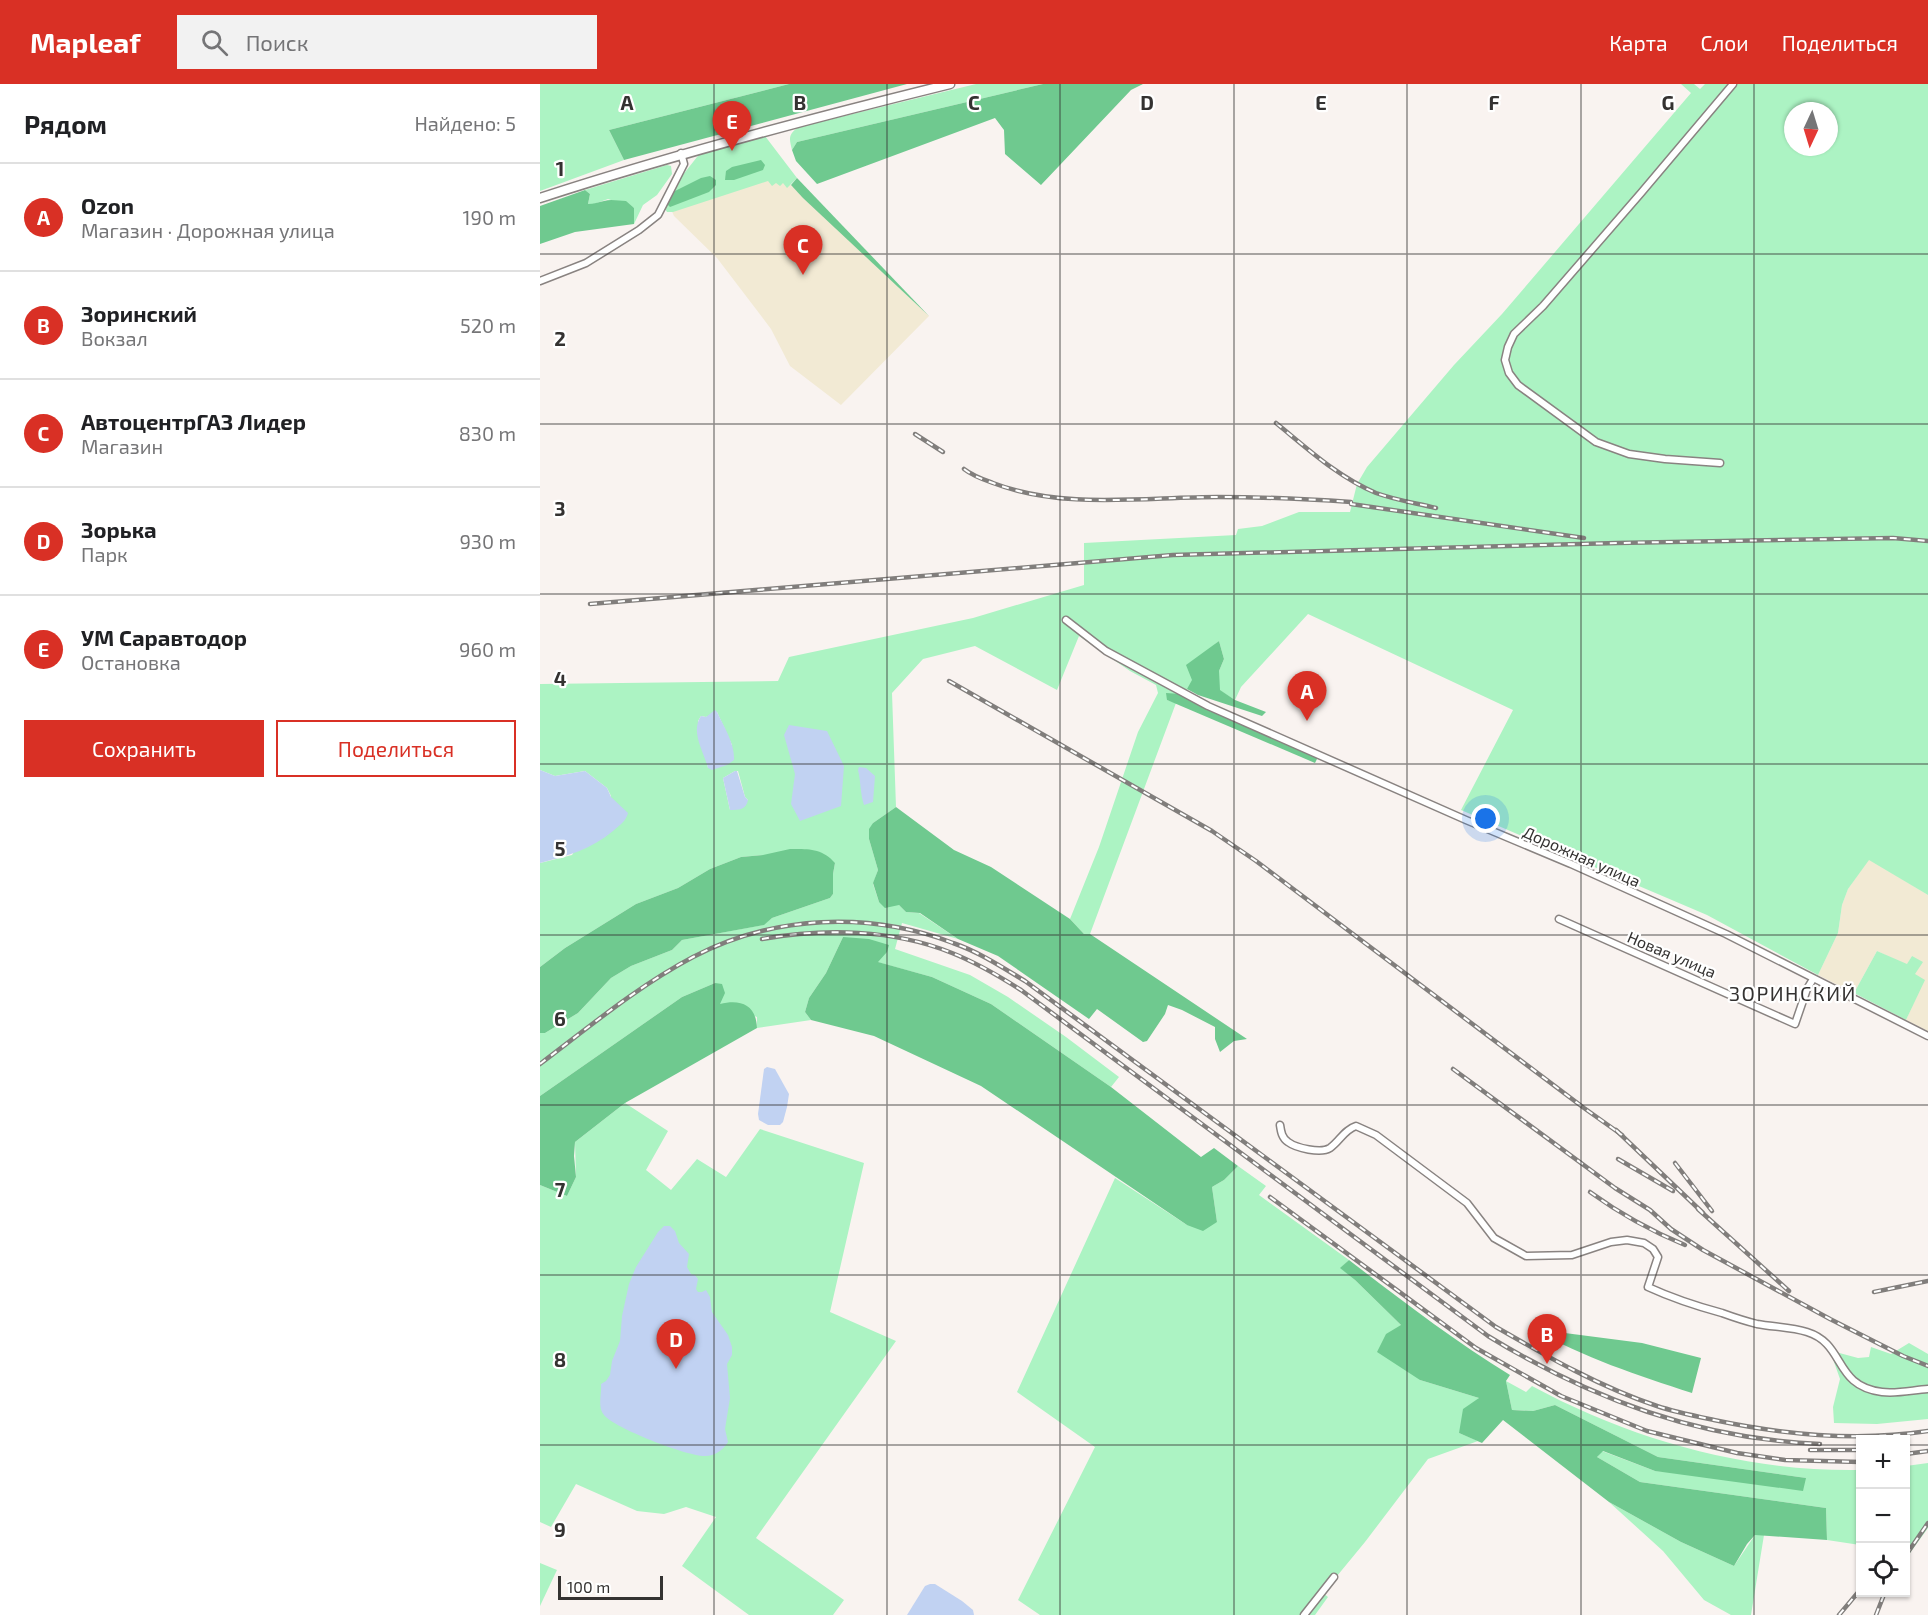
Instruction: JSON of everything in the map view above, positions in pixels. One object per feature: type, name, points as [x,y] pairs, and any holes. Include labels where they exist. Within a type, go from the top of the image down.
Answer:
[{"type":"main road","points":[[540,198],[681,153],[785,124],[950,84]]},
{"type":"street","points":[[1720,463],[1629,454],[1596,442],[1518,385],[1509,374],[1505,360],[1508,346],[1515,334],[1543,306],[1733,84]]},
{"type":"street","points":[[540,281],[586,263],[639,230],[658,215],[684,164],[681,153]]},
{"type":"street","name":"Дорожная улица","points":[[1066,620],[1106,651],[1208,706],[1726,934],[1928,1036]]},
{"type":"street","name":"Новая улица","points":[[1559,919],[1795,1024],[1807,989],[1813,979]]},
{"type":"street","points":[[1280,1125],[1281,1134],[1287,1142],[1298,1147],[1323,1151],[1330,1148],[1349,1128],[1356,1126],[1376,1135],[1467,1203],[1494,1238],[1526,1256],[1572,1255],[1611,1242],[1627,1240],[1644,1243],[1653,1249],[1658,1257],[1648,1287],[1671,1298],[1756,1323],[1808,1332],[1835,1351],[1842,1367],[1855,1383],[1870,1390],[1885,1393],[1928,1389]]},
{"type":"street","points":[[1304,1615],[1334,1577]]},
{"type":"shaded area","points":[[774,172],[791,185],[929,316],[841,405],[790,366],[771,329],[762,317],[717,258],[674,216],[670,207]]},
{"type":"shaded area","points":[[1869,859],[1928,895],[1928,1031],[1906,1020],[1924,980],[1915,975],[1912,956],[1907,965],[1877,951],[1854,993],[1818,975],[1838,933],[1842,905],[1848,889]]},
{"type":"green space","points":[[540,84],[789,84],[609,130],[624,160],[540,191]]},
{"type":"green space","points":[[789,84],[907,84],[624,160],[609,130]]},
{"type":"green space","points":[[976,84],[1043,84],[797,142],[792,150],[790,137],[799,127]]},
{"type":"green space","points":[[1043,84],[1143,84],[1131,90],[1041,185],[1005,154],[1004,130],[995,118],[817,184],[796,161],[792,150],[797,142]]},
{"type":"green space","points":[[1681,84],[1694,84],[1700,89],[1705,84],[1928,84],[1928,895],[1869,860],[1848,889],[1842,905],[1838,933],[1818,975],[1707,915],[1461,810],[1513,710],[1308,614],[1241,687],[1235,700],[1219,690],[1219,671],[1224,659],[1219,641],[1209,651],[1188,689],[1167,700],[1176,703],[1090,934],[1084,934],[1070,919],[1099,847],[1138,732],[1158,693],[1156,685],[1130,671],[1079,636],[1057,690],[975,646],[923,659],[892,693],[896,807],[873,823],[869,839],[878,870],[873,884],[879,902],[899,905],[906,912],[919,913],[958,939],[902,923],[895,949],[970,975],[1008,997],[1119,1077],[1111,1087],[991,1004],[932,977],[877,962],[843,937],[826,973],[809,998],[805,1012],[811,1020],[757,1028],[757,1017],[720,1005],[715,983],[682,997],[540,1096],[540,1033],[545,1033],[578,1013],[611,978],[631,966],[672,950],[682,940],[763,925],[772,918],[830,898],[833,894],[835,863],[763,855],[741,857],[710,869],[678,888],[636,904],[565,948],[540,967],[540,863],[572,855],[611,796],[607,788],[585,771],[555,776],[540,770],[540,684],[778,681],[789,657],[973,618],[1084,585],[1084,543],[1236,535],[1238,529],[1262,526],[1299,512],[1350,512],[1357,484],[1367,467],[1454,365],[1502,314],[1691,93]],"holes":[[[717,712],[732,745],[708,768],[698,721],[701,716],[706,717]],[[738,771],[745,797],[748,800],[730,810],[723,778]]]},
{"type":"green space","points":[[765,136],[797,178],[787,188],[783,183],[780,186],[776,183],[772,186],[768,181],[667,212],[664,207],[667,195],[702,153]]},
{"type":"green space","points":[[761,160],[765,165],[763,170],[734,180],[725,180],[726,171],[732,167]]},
{"type":"green space","points":[[667,165],[671,166],[672,174],[657,195],[643,205],[634,224],[634,208],[608,199],[588,204],[590,194],[585,190]]},
{"type":"green space","points":[[710,176],[716,180],[716,185],[709,192],[670,207],[668,205],[667,195],[701,178]]},
{"type":"green space","points":[[797,178],[929,316],[803,198],[791,185]]},
{"type":"green space","points":[[585,190],[590,194],[588,204],[609,200],[626,201],[634,208],[634,224],[575,232],[540,244],[540,206]]},
{"type":"green space","points":[[1219,641],[1224,659],[1219,671],[1220,690],[1235,700],[1266,712],[1262,716],[1198,695],[1187,689],[1192,680],[1186,665]]},
{"type":"green space","points":[[1166,693],[1181,694],[1318,757],[1315,763],[1167,700]]},
{"type":"green space","points":[[896,807],[954,850],[991,867],[1070,919],[1084,934],[1090,934],[1247,1039],[1234,1041],[1220,1052],[1215,1039],[1215,1027],[1168,1005],[1165,1014],[1147,1041],[1143,1042],[1097,1009],[1089,1019],[998,956],[958,939],[920,913],[906,912],[899,905],[885,908],[879,902],[873,883],[878,870],[869,839],[869,829],[873,823]]},
{"type":"green space","points":[[790,849],[809,849],[820,852],[835,863],[833,894],[830,898],[772,918],[764,925],[682,940],[672,950],[631,966],[611,978],[578,1013],[545,1033],[540,1033],[540,967],[565,948],[636,904],[678,888],[710,869],[741,857]]},
{"type":"green space","points":[[843,937],[869,939],[889,945],[887,952],[878,962],[932,977],[991,1004],[1111,1087],[1201,1157],[1214,1148],[1238,1166],[1224,1180],[1212,1187],[1217,1222],[1203,1231],[1187,1225],[981,1086],[874,1036],[811,1020],[805,1012],[809,998],[826,973]]},
{"type":"green space","points":[[1877,951],[1907,964],[1912,956],[1923,962],[1915,974],[1925,980],[1906,1020],[1854,993]]},
{"type":"green space","points":[[715,983],[722,984],[725,993],[720,1004],[734,1002],[746,1005],[754,1013],[757,1028],[625,1103],[575,1142],[576,1177],[567,1196],[540,1185],[540,1096],[682,997]]},
{"type":"green space","points":[[625,1103],[668,1131],[646,1170],[671,1190],[697,1159],[726,1177],[760,1129],[864,1163],[830,1312],[896,1341],[756,1538],[844,1600],[833,1615],[749,1615],[682,1566],[716,1517],[686,1507],[664,1514],[637,1511],[576,1484],[551,1527],[540,1522],[540,1185],[567,1196],[576,1177],[575,1142]]},
{"type":"green space","points":[[1238,1166],[1266,1186],[1259,1195],[1349,1260],[1341,1268],[1401,1325],[1420,1380],[1479,1398],[1459,1433],[1478,1441],[1428,1459],[1323,1593],[1328,1597],[1315,1615],[1040,1615],[1018,1600],[1095,1447],[1017,1392],[1115,1178],[1187,1225],[1217,1222],[1212,1187],[1224,1180]]},
{"type":"green space","points":[[1349,1260],[1448,1334],[1510,1375],[1506,1381],[1512,1410],[1533,1411],[1555,1405],[1658,1457],[1806,1478],[1803,1491],[1655,1471],[1603,1451],[1597,1457],[1640,1482],[1826,1508],[1827,1540],[1755,1535],[1734,1566],[1681,1542],[1609,1502],[1503,1420],[1482,1443],[1459,1433],[1463,1409],[1479,1398],[1420,1380],[1377,1352],[1386,1334],[1401,1325],[1340,1268]]},
{"type":"green space","points":[[1534,1329],[1642,1343],[1701,1358],[1692,1393],[1591,1357]]},
{"type":"green space","points":[[1909,1343],[1928,1354],[1928,1419],[1877,1424],[1834,1423],[1833,1407],[1840,1379],[1832,1351],[1858,1358],[1869,1357],[1871,1347],[1891,1354]]},
{"type":"green space","points":[[1506,1381],[1526,1392],[1532,1386],[1609,1422],[1691,1449],[1732,1459],[1775,1465],[1856,1470],[1856,1544],[1827,1540],[1826,1508],[1640,1482],[1597,1457],[1602,1451],[1655,1471],[1806,1478],[1658,1457],[1555,1405],[1533,1411],[1512,1410]]},
{"type":"green space","points":[[1928,1463],[1928,1528],[1910,1553],[1910,1489],[1910,1465]]},
{"type":"green space","points":[[1609,1502],[1681,1542],[1734,1566],[1755,1535],[1764,1535],[1751,1615],[1731,1615],[1704,1600],[1663,1551]]},
{"type":"green space","points":[[540,1563],[557,1570],[540,1606]]},
{"type":"water","points":[[715,710],[731,742],[734,760],[712,770],[708,768],[697,729],[701,716],[706,717]]},
{"type":"water","points":[[789,725],[827,731],[844,766],[841,806],[800,821],[791,804],[795,774],[784,735]]},
{"type":"water","points":[[859,767],[866,768],[875,776],[873,802],[864,805],[858,770]]},
{"type":"water","points":[[540,770],[555,776],[585,771],[607,788],[611,797],[628,813],[626,818],[605,837],[588,847],[540,863]]},
{"type":"water","points":[[737,771],[748,800],[744,808],[730,810],[723,778]]},
{"type":"water","points":[[767,1067],[775,1069],[789,1094],[783,1122],[780,1125],[768,1125],[759,1120],[764,1069]]},
{"type":"water","points":[[664,1226],[670,1226],[675,1231],[679,1243],[689,1254],[687,1267],[698,1279],[696,1289],[698,1292],[706,1290],[710,1297],[712,1312],[728,1335],[732,1347],[732,1355],[727,1364],[730,1398],[725,1429],[728,1442],[724,1448],[709,1456],[684,1452],[636,1434],[611,1421],[604,1415],[601,1408],[601,1384],[610,1375],[612,1361],[620,1341],[622,1316],[629,1284],[636,1267]]},
{"type":"water","points":[[935,1584],[962,1601],[973,1610],[974,1615],[907,1615],[925,1586]]},
{"type":"railway","points":[[1276,423],[1324,462],[1362,486],[1398,500],[1436,508]]},
{"type":"railway","points":[[915,434],[943,452]]},
{"type":"railway","points":[[964,469],[993,483],[1047,497],[1104,500],[1252,497],[1351,502],[1351,504],[1584,538]]},
{"type":"railway","points":[[590,604],[1173,555],[1617,543],[1893,538],[1928,541]]},
{"type":"railway","points":[[949,681],[1212,831],[1256,861],[1622,1135]]},
{"type":"railway","points":[[540,1064],[653,981],[693,957],[724,943],[788,926],[822,922],[855,922],[921,933],[972,951],[1025,981],[1496,1327],[1575,1371],[1657,1406],[1685,1414],[1767,1430],[1847,1436],[1928,1431]]},
{"type":"railway","points":[[762,939],[834,932],[882,935],[929,945],[970,961],[1021,990],[1488,1336],[1527,1359],[1606,1397],[1647,1412],[1732,1434],[1775,1441],[1820,1444]]},
{"type":"railway","points":[[1453,1069],[1703,1250],[1830,1319],[1928,1366]]},
{"type":"railway","points":[[1616,1130],[1703,1213]]},
{"type":"railway","points":[[1618,1159],[1673,1191]]},
{"type":"railway","points":[[1675,1163],[1712,1211]]},
{"type":"railway","points":[[1590,1192],[1636,1221],[1685,1245]]},
{"type":"railway","points":[[1270,1197],[1476,1348],[1561,1396],[1647,1431],[1737,1453],[1785,1460],[1856,1462]]},
{"type":"railway","points":[[1698,1209],[1789,1291]]},
{"type":"railway","points":[[1874,1292],[1928,1281]]},
{"type":"railway","points":[[1810,1450],[1856,1450]]},
{"type":"railway","points":[[1910,1453],[1928,1451]]},
{"type":"railway","points":[[1910,1549],[1928,1523]]},
{"type":"railway","points":[[1839,1615],[1856,1595]]},
{"type":"railway","points":[[1876,1615],[1883,1597]]},
{"type":"place","name":"УМ Саравтодор","points":[[732,151]]},
{"type":"place","name":"АвтоцентрГАЗ Лидер","points":[[803,275]]},
{"type":"place","name":"Ozon","points":[[1307,721]]},
{"type":"place","name":"Зоринский","points":[[1547,1364]]},
{"type":"place","name":"Зорька","points":[[676,1369]]},
{"type":"district","name":"ЗОРИНСКИЙ","points":[[1793,993]]}]
